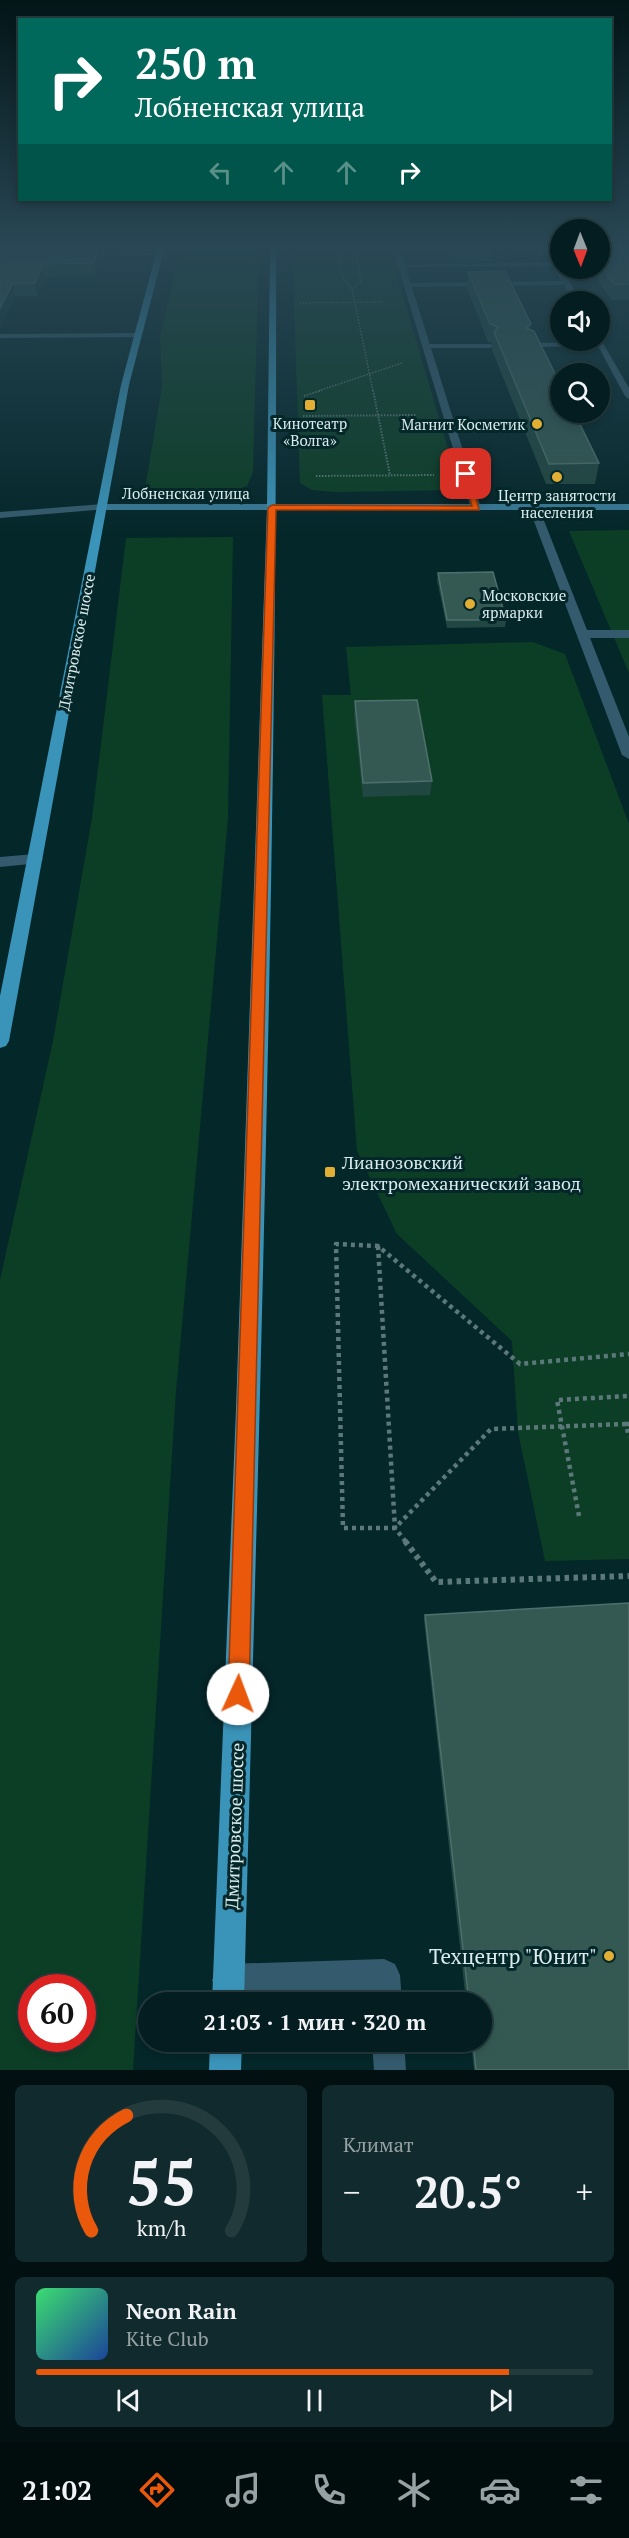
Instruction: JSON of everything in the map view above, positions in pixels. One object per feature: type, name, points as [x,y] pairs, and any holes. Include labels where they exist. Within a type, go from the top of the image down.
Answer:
[{"type":"main road","name":"Дмитровское шоссе","points":[[0,1041],[103,507],[115,433],[136,343]]},
{"type":"main road","name":"Дмитровское шоссе","points":[[228,1991],[248,1408],[272,508],[273,343]]},
{"type":"main road","points":[[225,2070],[226,2052]]},
{"type":"street","points":[[426,343],[476,508]]},
{"type":"street","points":[[530,345],[550,344]]},
{"type":"street","points":[[428,350],[490,346]]},
{"type":"street","points":[[605,351],[629,396]]},
{"type":"street","name":"Лобненская улица","points":[[103,507],[629,507]]},
{"type":"street","points":[[0,515],[103,507]]},
{"type":"street","points":[[534,508],[629,754]]},
{"type":"street","points":[[583,634],[629,634]]},
{"type":"street","points":[[0,861],[35,860]]},
{"type":"street","points":[[228,1991],[384,1975],[385,1992]]},
{"type":"street","points":[[389,2052],[390,2070]]},
{"type":"path","points":[[365,343],[390,475]]},
{"type":"path","points":[[304,396],[372,373],[428,350]]},
{"type":"path","points":[[303,416],[448,415]]},
{"type":"path","points":[[308,476],[436,474]]},
{"type":"path","points":[[629,1354],[520,1364],[378,1246],[336,1244],[343,1528],[395,1528],[491,1430],[628,1424],[629,1437]]},
{"type":"path","points":[[378,1246],[395,1528],[436,1582],[629,1576]]},
{"type":"path","points":[[579,1516],[557,1400],[629,1396]]},
{"type":"green space","points":[[160,343],[256,343],[253,472],[247,486],[191,496],[166,495],[145,489],[162,386]]},
{"type":"green space","points":[[295,343],[417,343],[460,489],[335,492],[312,490],[300,483]]},
{"type":"green space","points":[[629,530],[629,673],[569,531]]},
{"type":"green space","points":[[233,537],[228,818],[176,1391],[133,2070],[0,2070],[0,1280],[53,1041],[92,818],[126,538]]},
{"type":"green space","points":[[533,642],[565,654],[629,824],[629,1559],[545,1561],[518,1432],[512,1341],[397,1234],[357,1151],[322,695],[351,695],[346,647]]},
{"type":"building","points":[[498,343],[540,343],[550,364],[550,423],[579,423],[599,463],[549,464]]},
{"type":"building","name":"Московские ярмарки","points":[[493,572],[506,620],[447,620],[438,573]]},
{"type":"building","points":[[417,700],[432,781],[363,783],[355,701]]},
{"type":"building","points":[[629,1603],[629,2070],[476,2070],[474,2052],[492,2052],[492,1992],[468,1992],[425,1615]]},
{"type":"place","name":"Кинотеатр «Волга»","points":[[310,405]]},
{"type":"place","name":"Магнит Косметик","points":[[537,424]]},
{"type":"place","name":"Центр занятости населения","points":[[557,477]]},
{"type":"place","name":"Московские ярмарки","points":[[470,604]]},
{"type":"place","name":"Лианозовский электромеханический завод","points":[[330,1172]]},
{"type":"place","name":"Техцентр \"Юнит\"","points":[[609,1956]]},
{"type":"route","points":[[238,1694],[248,1408],[272,508],[476,508],[466,474]]}]
